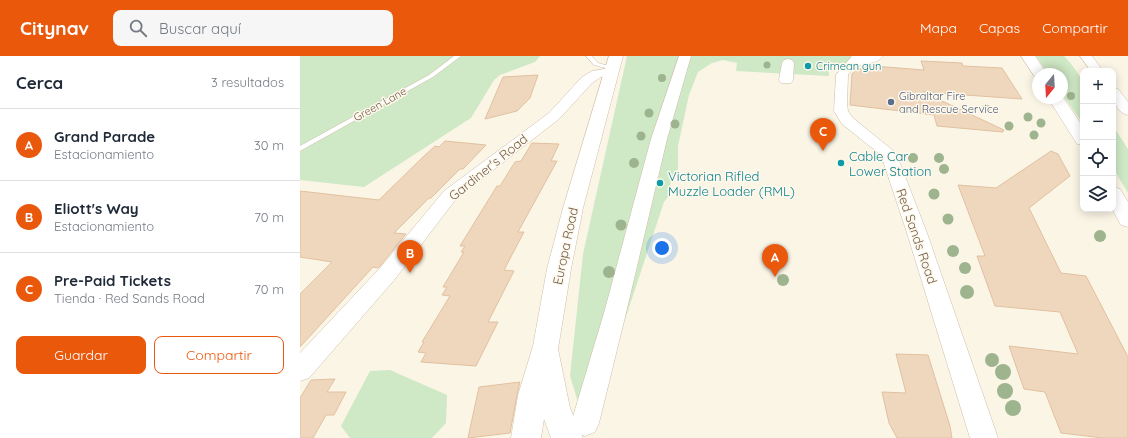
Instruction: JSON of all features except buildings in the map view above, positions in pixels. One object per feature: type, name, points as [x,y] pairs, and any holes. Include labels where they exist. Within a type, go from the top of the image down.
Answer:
[{"type":"main road","points":[[1028,56],[1036,68]]},
{"type":"main road","name":"Europa Road","points":[[526,438],[532,395],[546,346],[559,269],[573,208],[613,66]]},
{"type":"main road","points":[[1060,104],[1080,135]]},
{"type":"main road","points":[[1116,198],[1128,220]]},
{"type":"main road","points":[[546,346],[554,407],[563,431],[577,430]]},
{"type":"street","points":[[857,58],[873,59],[877,56]]},
{"type":"street","points":[[1086,56],[1095,68]]},
{"type":"street","points":[[577,430],[615,313],[659,139],[685,57]]},
{"type":"street","name":"Red Sands Road","points":[[857,58],[842,75],[841,111],[847,121],[888,153],[917,233],[984,438]]},
{"type":"street","points":[[786,80],[788,63]]},
{"type":"street","name":"Gardiner's Road","points":[[300,370],[388,273],[450,195],[554,116],[587,80],[613,66]]},
{"type":"street","points":[[1116,96],[1128,111]]},
{"type":"lane","name":"Green Lane","points":[[300,150],[430,76],[458,56]]},
{"type":"lane","points":[[589,56],[596,64],[613,66]]},
{"type":"green space","points":[[300,56],[540,56],[535,62],[500,75],[494,80],[471,118],[364,187],[300,180]]},
{"type":"green space","points":[[627,56],[851,56],[845,65],[829,64],[829,76],[736,71],[737,63],[723,60],[712,63],[698,72],[689,95],[678,146],[678,169],[671,181],[668,197],[664,202],[592,419],[578,402],[570,376],[583,254]]},
{"type":"green space","points":[[1036,56],[1064,56],[1072,65],[1080,77],[1080,120],[1068,103],[1068,68],[1044,68]]},
{"type":"green space","points":[[1116,131],[1128,149],[1128,193],[1116,173]]},
{"type":"green space","points":[[390,370],[447,395],[446,423],[432,438],[350,438],[341,426],[370,371]]},
{"type":"place","name":"Crimean gun","points":[[808,66]]},
{"type":"place","name":"Gibraltar Fire and Rescue Service","points":[[891,102]]},
{"type":"place","name":"Pre-Paid Tickets","points":[[823,151]]},
{"type":"place","name":"Cable Car Lower Station","points":[[841,163]]},
{"type":"place","name":"Victorian Rifled Muzzle Loader (RML)","points":[[660,183]]},
{"type":"place","name":"Eliott's Way","points":[[410,273]]},
{"type":"place","name":"Grand Parade","points":[[775,277]]}]
